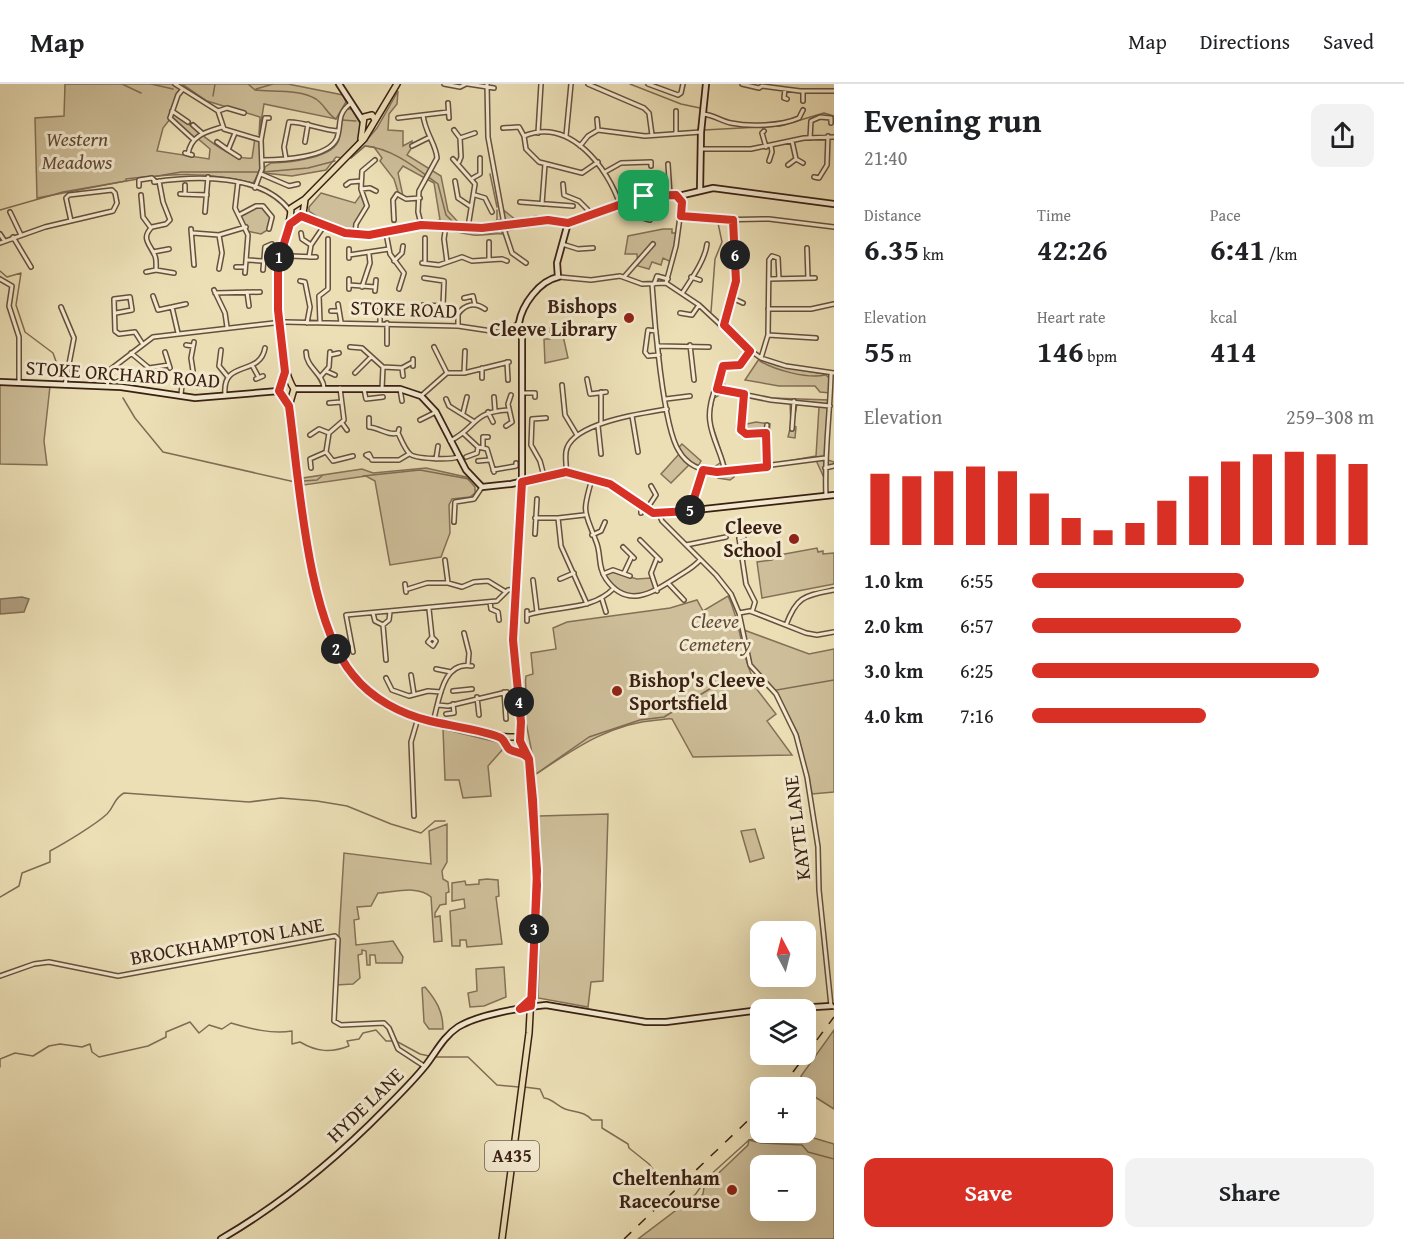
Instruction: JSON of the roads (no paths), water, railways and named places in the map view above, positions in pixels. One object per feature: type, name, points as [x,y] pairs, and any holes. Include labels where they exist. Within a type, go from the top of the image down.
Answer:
[{"type":"main road","points":[[397,84],[360,142],[305,199],[296,204],[291,213],[290,224],[281,251],[277,277],[278,310],[285,372],[292,389],[289,406],[310,550],[331,637],[341,658],[366,689],[394,708],[418,718],[501,738],[512,737],[520,742],[520,747],[514,750]]},
{"type":"main road","points":[[360,142],[365,119],[384,107]]},
{"type":"main road","points":[[365,119],[367,127],[374,123]]},
{"type":"main road","points":[[365,119],[374,123]]},
{"type":"main road","points":[[290,224],[300,217],[305,199]]},
{"type":"main road","points":[[296,204],[303,209]]},
{"type":"main road","points":[[291,213],[300,217]]},
{"type":"main road","points":[[285,372],[280,388],[289,406]]},
{"type":"main road","points":[[280,388],[292,389]]},
{"type":"main road","points":[[284,397],[292,389]]},
{"type":"main road","points":[[507,745],[512,737]]},
{"type":"main road","points":[[501,738],[514,750],[527,756]]},
{"type":"main road","name":"A435","points":[[502,1239],[532,998],[537,870],[533,800],[527,756],[520,742]]},
{"type":"street","points":[[175,84],[218,111],[222,127]]},
{"type":"street","points":[[339,84],[350,104],[365,119]]},
{"type":"street","points":[[444,84],[459,87],[467,84],[494,88]]},
{"type":"street","points":[[538,133],[542,84]]},
{"type":"street","points":[[566,136],[571,84]]},
{"type":"street","points":[[588,84],[644,108],[649,113],[652,135]]},
{"type":"street","points":[[648,84],[678,95],[681,93],[683,84]]},
{"type":"street","points":[[700,191],[701,132],[706,84]]},
{"type":"street","points":[[742,84],[759,88],[762,85],[785,89],[834,91]]},
{"type":"street","points":[[803,101],[805,84]]},
{"type":"street","points":[[487,86],[488,137],[504,228],[512,254],[526,263]]},
{"type":"street","points":[[183,89],[172,111],[171,120],[194,140]]},
{"type":"street","points":[[785,89],[784,98],[787,99]]},
{"type":"street","points":[[448,103],[449,118]]},
{"type":"street","points":[[262,160],[286,159],[324,151],[334,143],[338,131],[339,115],[350,104]]},
{"type":"street","points":[[218,111],[227,108],[244,113]]},
{"type":"street","points":[[703,114],[733,123],[766,123],[792,121],[799,118],[803,110]]},
{"type":"street","points":[[172,111],[188,122]]},
{"type":"street","points":[[675,133],[676,111]]},
{"type":"street","points":[[398,118],[448,112]]},
{"type":"street","points":[[421,225],[418,212],[421,185],[437,158],[434,145],[428,138],[423,115]]},
{"type":"street","points":[[255,188],[261,174],[261,140],[266,116]]},
{"type":"street","points":[[810,138],[811,121],[824,117],[831,118],[831,123]]},
{"type":"street","points":[[597,119],[598,130]]},
{"type":"street","points":[[286,159],[284,147],[289,122],[338,131]]},
{"type":"street","points":[[305,142],[308,124]]},
{"type":"street","points":[[192,125],[202,133]]},
{"type":"street","points":[[188,154],[194,140],[202,133],[222,127],[235,134],[261,140]]},
{"type":"street","points":[[503,128],[519,127],[525,135],[526,149],[531,156],[545,164],[582,173],[597,162]]},
{"type":"street","points":[[454,130],[460,138],[462,157],[458,162]]},
{"type":"street","points":[[580,147],[588,136],[598,130],[652,135],[701,132]]},
{"type":"street","points":[[764,131],[762,133],[772,152],[769,161]]},
{"type":"street","points":[[460,138],[475,133]]},
{"type":"street","points":[[525,135],[538,133],[566,136],[606,172],[621,205]]},
{"type":"street","points":[[228,150],[235,134]]},
{"type":"street","points":[[814,177],[819,178],[826,168],[828,136]]},
{"type":"street","points":[[701,149],[738,150],[834,136]]},
{"type":"street","points":[[412,146],[428,138]]},
{"type":"street","points":[[792,141],[796,159],[802,163]]},
{"type":"street","points":[[217,142],[239,156]]},
{"type":"street","points":[[473,178],[480,174],[480,158]]},
{"type":"street","points":[[453,159],[473,178],[475,195],[470,206],[468,227]]},
{"type":"street","points":[[788,165],[796,159]]},
{"type":"street","points":[[355,234],[356,224],[367,206],[361,189],[362,171],[374,160]]},
{"type":"street","points":[[606,172],[623,163],[651,162],[651,166]]},
{"type":"street","points":[[542,204],[545,164]]},
{"type":"street","points":[[668,164],[673,195],[682,202]]},
{"type":"street","points":[[261,174],[289,186],[298,184]]},
{"type":"street","points":[[205,212],[208,177]]},
{"type":"street","points":[[156,182],[208,177],[238,182],[255,188],[285,205],[291,213]]},
{"type":"street","points":[[139,186],[139,180],[152,178],[156,182],[170,221],[151,228]]},
{"type":"street","points":[[346,185],[361,181]]},
{"type":"street","points":[[455,181],[458,198],[470,206]]},
{"type":"street","points":[[238,182],[236,208],[246,227],[248,260],[245,273]]},
{"type":"street","points":[[563,184],[564,195],[579,201],[592,216]]},
{"type":"street","points":[[185,185],[182,193],[207,195]]},
{"type":"street","points":[[361,189],[370,186],[376,190]]},
{"type":"street","points":[[395,187],[397,194],[406,199],[420,198]]},
{"type":"street","points":[[300,217],[355,234],[386,233],[421,225],[446,224],[504,228],[556,219],[568,223],[638,198],[726,189],[777,198],[834,204]]},
{"type":"street","points":[[0,243],[13,237],[112,211],[117,203],[115,193],[112,190],[69,195],[66,198],[71,221]]},
{"type":"street","points":[[394,220],[393,200],[397,194]]},
{"type":"street","points":[[141,195],[143,217],[151,228]]},
{"type":"street","points":[[475,195],[485,198],[492,212]]},
{"type":"street","points":[[666,283],[669,279],[683,195]]},
{"type":"street","points":[[638,198],[643,218],[650,220]]},
{"type":"street","points":[[520,202],[573,206]]},
{"type":"street","points":[[285,205],[296,204]]},
{"type":"street","points":[[239,215],[256,206],[263,206],[272,218],[269,230]]},
{"type":"street","points":[[303,209],[309,218]]},
{"type":"street","points":[[10,212],[21,235]]},
{"type":"street","points":[[681,216],[733,220],[769,219],[834,227]]},
{"type":"street","points":[[724,325],[736,278],[733,220]]},
{"type":"street","points":[[558,277],[557,263],[568,223]]},
{"type":"street","points":[[446,224],[444,239],[447,262]]},
{"type":"street","points":[[309,257],[310,245],[324,226]]},
{"type":"street","points":[[193,233],[219,235],[246,227]]},
{"type":"street","points":[[151,228],[146,241],[153,252],[156,270]]},
{"type":"street","points":[[191,229],[194,265]]},
{"type":"street","points":[[301,232],[302,239],[310,245]]},
{"type":"street","points":[[386,233],[394,261],[404,273],[399,289]]},
{"type":"street","points":[[0,234],[4,240]]},
{"type":"street","points":[[219,235],[222,253],[219,269]]},
{"type":"street","points":[[13,237],[31,267]]},
{"type":"street","points":[[425,238],[423,262],[439,265],[462,257],[507,261]]},
{"type":"street","points":[[320,322],[319,296],[328,289],[328,239]]},
{"type":"street","points":[[489,242],[489,259]]},
{"type":"street","points":[[263,270],[264,244],[272,244]]},
{"type":"street","points":[[561,244],[578,249],[593,248]]},
{"type":"street","points":[[624,277],[653,244]]},
{"type":"street","points":[[683,292],[705,257],[707,244]]},
{"type":"street","points":[[394,261],[402,253],[402,246]]},
{"type":"street","points":[[807,248],[808,278]]},
{"type":"street","points":[[153,252],[169,249]]},
{"type":"street","points":[[349,249],[349,257],[389,249]]},
{"type":"street","points":[[362,286],[370,263],[369,254]]},
{"type":"street","points":[[290,256],[316,257]]},
{"type":"street","points":[[296,262],[297,256]]},
{"type":"street","points":[[761,357],[768,334],[769,260],[774,256],[778,258],[779,279]]},
{"type":"street","points":[[248,260],[262,261]]},
{"type":"street","points":[[236,267],[245,267]]},
{"type":"street","points":[[146,272],[156,270],[174,273]]},
{"type":"street","points":[[669,279],[658,276],[653,284],[656,331],[667,409],[678,451],[690,463],[703,470],[725,472],[825,458]]},
{"type":"street","points":[[520,742],[521,727],[513,640],[522,482],[522,334],[519,323],[535,292],[545,283],[558,277],[583,280],[624,277],[639,284],[666,283],[683,292],[724,325],[750,351],[778,364],[832,374],[832,417],[825,458],[826,496]]},
{"type":"street","points":[[691,277],[700,280]]},
{"type":"street","points":[[424,278],[444,281],[443,306]]},
{"type":"street","points":[[769,279],[815,278]]},
{"type":"street","points":[[0,279],[12,286],[9,306],[19,337],[19,383]]},
{"type":"street","points":[[349,279],[349,287],[362,286],[375,289],[376,280]]},
{"type":"street","points":[[300,281],[305,282],[309,297],[307,322]]},
{"type":"street","points":[[228,327],[225,313],[214,292],[260,291]]},
{"type":"street","points":[[247,292],[249,306]]},
{"type":"street","points":[[153,296],[158,310],[186,304]]},
{"type":"street","points":[[464,298],[473,296],[474,305]]},
{"type":"street","points":[[116,313],[131,311],[130,297],[114,299],[116,332],[135,332],[142,343]]},
{"type":"street","points":[[732,298],[743,303]]},
{"type":"street","points":[[338,304],[341,322]]},
{"type":"street","points":[[768,309],[815,308],[834,304]]},
{"type":"street","points":[[423,305],[443,306],[459,313]]},
{"type":"street","points":[[458,326],[459,313],[465,307],[474,305],[485,309]]},
{"type":"street","points":[[680,313],[692,315],[699,305]]},
{"type":"street","points":[[61,307],[74,338],[65,385]]},
{"type":"street","points":[[172,307],[178,333]]},
{"type":"street","points":[[331,311],[338,311]]},
{"type":"street","points":[[375,311],[380,311],[380,323]]},
{"type":"street","name":"STOKE ROAD","points":[[285,322],[458,326],[501,332],[519,323]]},
{"type":"street","points":[[107,386],[110,370],[142,343],[153,337],[274,323]]},
{"type":"street","points":[[387,323],[387,344]]},
{"type":"street","points":[[656,331],[648,330],[646,355],[660,355]]},
{"type":"street","points":[[768,334],[816,338]]},
{"type":"street","points":[[181,397],[182,384],[190,378],[193,371],[193,344],[186,345]]},
{"type":"street","points":[[690,345],[694,380]]},
{"type":"street","points":[[659,346],[709,347]]},
{"type":"street","points":[[350,347],[362,348],[383,367],[402,368],[413,362]]},
{"type":"street","points":[[434,347],[447,373]]},
{"type":"street","points":[[226,396],[225,385],[228,377],[252,365],[262,357],[265,348]]},
{"type":"street","points":[[221,350],[219,366],[228,377]]},
{"type":"street","points":[[464,373],[465,351]]},
{"type":"street","points":[[725,472],[709,419],[711,401],[723,366],[740,365],[750,351]]},
{"type":"street","points":[[131,353],[143,365],[151,369],[170,367],[165,352]]},
{"type":"street","points":[[306,352],[307,361],[321,376],[324,388]]},
{"type":"street","points":[[321,376],[326,372],[330,354],[339,352]]},
{"type":"street","points":[[355,373],[371,357]]},
{"type":"street","points":[[421,396],[430,385],[447,373],[464,373],[508,362],[508,380]]},
{"type":"street","points":[[252,365],[257,377],[263,376]]},
{"type":"street","points":[[382,389],[383,367]]},
{"type":"street","points":[[402,368],[403,376]]},
{"type":"street","points":[[482,378],[483,368]]},
{"type":"street","points":[[143,377],[149,378],[151,369]]},
{"type":"street","points":[[326,372],[335,375]]},
{"type":"street","points":[[190,378],[197,386]]},
{"type":"street","points":[[587,379],[590,394],[606,392]]},
{"type":"street","name":"STOKE ORCHARD ROAD","points":[[0,382],[107,386],[181,397],[226,396],[280,388]]},
{"type":"street","points":[[562,385],[565,415],[577,435]]},
{"type":"street","points":[[340,388],[345,414],[342,423],[329,433],[326,452],[333,461],[352,456]]},
{"type":"street","points":[[292,389],[400,389],[421,396],[436,412],[458,457],[482,487]]},
{"type":"street","points":[[364,389],[366,399],[383,397]]},
{"type":"street","points":[[400,389],[402,401]]},
{"type":"street","points":[[717,389],[771,400],[831,406]]},
{"type":"street","points":[[522,393],[535,393],[535,397]]},
{"type":"street","points":[[601,393],[601,454]]},
{"type":"street","points":[[744,394],[741,430],[746,434],[766,433]]},
{"type":"street","points":[[506,426],[512,422],[508,410],[508,396],[511,395]]},
{"type":"street","points":[[666,399],[690,396]]},
{"type":"street","points":[[463,412],[467,397]]},
{"type":"street","points":[[494,397],[495,411]]},
{"type":"street","points":[[446,399],[449,406],[463,412],[473,421]]},
{"type":"street","points":[[792,429],[794,401]]},
{"type":"street","points":[[329,403],[341,402]]},
{"type":"street","points":[[566,472],[567,447],[577,435],[600,424],[667,409]]},
{"type":"street","points":[[450,441],[464,434],[473,421],[488,412],[508,410]]},
{"type":"street","points":[[420,420],[436,412]]},
{"type":"street","points":[[488,412],[493,422]]},
{"type":"street","points":[[632,416],[638,452]]},
{"type":"street","points":[[369,418],[369,427],[378,428],[388,434],[398,431],[409,454]]},
{"type":"street","points":[[544,476],[540,461],[531,445],[529,427],[533,418],[546,418]]},
{"type":"street","points":[[342,423],[347,430]]},
{"type":"street","points":[[767,425],[767,467]]},
{"type":"street","points":[[310,435],[319,429],[329,433]]},
{"type":"street","points":[[464,434],[478,447],[483,447],[489,453],[489,460],[494,471],[516,466],[516,464]]},
{"type":"street","points":[[483,447],[483,437],[488,437]]},
{"type":"street","points":[[436,459],[438,446]]},
{"type":"street","points":[[466,457],[477,453],[478,447]]},
{"type":"street","points":[[311,468],[310,459],[326,452]]},
{"type":"street","points":[[369,457],[372,460],[399,460],[409,454],[436,459],[458,457]]},
{"type":"street","points":[[478,461],[489,460]]},
{"type":"street","points":[[825,468],[834,466]]},
{"type":"street","points":[[690,511],[703,470]]},
{"type":"street","points":[[454,522],[455,502],[474,499],[482,487],[522,482],[566,472],[610,484],[658,514],[834,495]]},
{"type":"street","points":[[592,479],[585,515],[603,573],[614,588],[635,596],[657,591],[691,569],[700,560]]},
{"type":"street","points":[[647,508],[656,495],[651,486]]},
{"type":"street","points":[[535,534],[537,499]]},
{"type":"street","points":[[641,503],[641,513]]},
{"type":"street","name":"KAYTE LANE","points":[[658,514],[720,580],[739,613],[750,665],[777,696],[796,735],[802,756],[818,847],[819,890],[833,1006]]},
{"type":"street","points":[[535,518],[585,515]]},
{"type":"street","points":[[558,518],[561,544],[587,604]]},
{"type":"street","points":[[592,535],[601,531],[604,522]]},
{"type":"street","points":[[686,545],[726,537]]},
{"type":"street","points":[[744,537],[739,538],[746,584],[755,602],[752,612]]},
{"type":"street","points":[[640,540],[659,559],[652,565],[651,576],[657,591]]},
{"type":"street","points":[[623,547],[633,557],[624,573]]},
{"type":"street","points":[[445,560],[448,583]]},
{"type":"street","points":[[603,573],[612,570],[630,576]]},
{"type":"street","points":[[560,579],[574,573]]},
{"type":"street","points":[[533,580],[537,612]]},
{"type":"street","points":[[405,584],[407,591],[427,583],[448,583],[462,587],[474,582],[490,581],[507,592],[515,590]]},
{"type":"street","points":[[668,583],[684,600]]},
{"type":"street","points":[[527,621],[527,613],[587,604],[602,598],[614,588]]},
{"type":"street","points":[[786,625],[793,607],[799,600],[834,590]]},
{"type":"street","points":[[347,654],[353,651],[345,615],[490,602],[505,599],[507,592]]},
{"type":"street","points":[[602,598],[606,612]]},
{"type":"street","points":[[490,602],[491,609],[498,612],[499,620]]},
{"type":"street","points":[[429,608],[432,637]]},
{"type":"street","points":[[383,625],[389,620],[390,611]]},
{"type":"street","points":[[739,613],[752,612],[814,635],[834,632]]},
{"type":"street","points":[[373,613],[375,621],[383,625]]},
{"type":"street","points":[[383,625],[386,660]]},
{"type":"street","points":[[436,669],[451,672],[470,666],[465,634],[474,634]]},
{"type":"street","points":[[433,722],[441,693],[451,672]]},
{"type":"street","points":[[412,675],[415,695]]},
{"type":"street","points":[[386,678],[393,691],[415,695],[441,693]]},
{"type":"street","points":[[455,690],[472,689]]},
{"type":"street","points":[[463,690],[464,700]]},
{"type":"street","points":[[438,705],[446,706],[506,692],[506,719]]},
{"type":"street","points":[[477,698],[479,715]]},
{"type":"street","points":[[446,714],[454,713],[453,704]]},
{"type":"street","points":[[414,816],[411,742],[418,718]]},
{"type":"street","points":[[512,737],[521,727]]},
{"type":"street","name":"BROCKHAMPTON LANE","points":[[0,976],[34,964],[49,962],[70,964],[118,976],[335,936],[338,939],[334,1021],[341,1025],[384,1023],[389,1028],[398,1049],[424,1066]]},
{"type":"street","points":[[530,1018],[520,1009],[532,998]]},
{"type":"street","name":"HYDE LANE","points":[[221,1239],[254,1219],[323,1165],[379,1115],[456,1028],[471,1021],[531,1006],[560,1006],[646,1022],[666,1022],[750,1012]]},
{"type":"street","name":"HYDE LANE","points":[[816,1007],[833,1006]]},
{"type":"waterway","points":[[122,84],[141,93]]},
{"type":"waterway","points":[[151,84],[173,89]]},
{"type":"waterway","points":[[213,96],[215,84]]},
{"type":"waterway","points":[[248,84],[255,90],[294,92],[310,96],[319,101],[336,119]]},
{"type":"waterway","points":[[256,89],[273,84]]},
{"type":"waterway","points":[[630,84],[681,104],[700,108]]},
{"type":"waterway","points":[[704,130],[780,126],[824,113],[834,116]]},
{"type":"waterway","points":[[342,120],[356,121]]},
{"type":"waterway","points":[[351,158],[365,146],[385,151],[403,160],[438,184],[446,215],[452,221]]},
{"type":"waterway","points":[[263,172],[308,168],[335,161]]},
{"type":"waterway","points":[[152,177],[181,172],[258,172]]},
{"type":"waterway","points":[[490,174],[497,207]]},
{"type":"waterway","points":[[0,210],[63,192],[138,179]]},
{"type":"waterway","points":[[497,210],[497,220]]},
{"type":"waterway","points":[[458,231],[487,234],[541,223]]},
{"type":"waterway","points":[[553,223],[563,223]]},
{"type":"waterway","points":[[711,312],[715,259],[722,242],[718,223]]},
{"type":"waterway","points":[[0,271],[7,277],[21,273],[16,305],[25,332],[53,353],[58,367],[63,371]]},
{"type":"waterway","points":[[760,361],[791,373],[810,376],[825,375]]},
{"type":"waterway","points":[[69,372],[75,374],[79,380]]},
{"type":"waterway","points":[[123,398],[135,418],[163,452],[295,482]]},
{"type":"waterway","points":[[363,476],[420,470],[469,479]]},
{"type":"waterway","points":[[303,481],[317,480],[322,476]]},
{"type":"waterway","points":[[536,774],[589,737],[640,720],[664,717],[721,682],[746,675],[752,676],[771,691],[834,680]]},
{"type":"waterway","points":[[0,897],[19,886],[22,873],[50,862],[50,851],[102,818],[124,793],[249,802],[281,798],[317,801],[347,806],[391,824],[421,833],[435,821],[445,821]]},
{"type":"waterway","points":[[0,1067],[0,1059],[15,1053],[33,1056],[49,1046],[60,1044],[82,1047],[90,1044],[92,1052],[99,1057],[148,1046],[166,1037],[166,1032],[190,1022],[199,1033],[209,1025],[222,1029],[231,1023],[276,1032],[292,1031],[292,1044],[300,1042],[312,1048],[324,1050],[336,1050],[349,1046],[347,1041],[359,1039],[363,1033],[376,1030],[386,1041],[392,1041]]},
{"type":"waterway","points":[[396,1041],[420,1054],[429,1056]]},
{"type":"waterway","points":[[435,1057],[468,1057],[497,1085],[519,1087]]},
{"type":"waterway","points":[[524,1087],[540,1089],[544,1098],[562,1108],[583,1114],[592,1120],[602,1120],[602,1128],[628,1144],[629,1148],[649,1164],[658,1176],[671,1183]]},
{"type":"waterway","points":[[683,1198],[685,1200],[695,1195],[707,1178],[749,1140],[761,1143],[802,1145],[808,1152],[834,1159]]},
{"type":"railway","points":[[789,1077],[834,1017]]},
{"type":"railway","points":[[624,1239],[750,1119]]},
{"type":"place","name":"Bishops Cleeve Library","points":[[629,318]]},
{"type":"place","name":"Cleeve School","points":[[794,539]]},
{"type":"place","name":"Bishop's Cleeve Sportsfield","points":[[617,691]]},
{"type":"place","name":"Cheltenham Racecourse","points":[[732,1190]]},
{"type":"park label","name":"Western Meadows","points":[[77,150]]},
{"type":"park label","name":"Cleeve Cemetery","points":[[715,632]]}]
